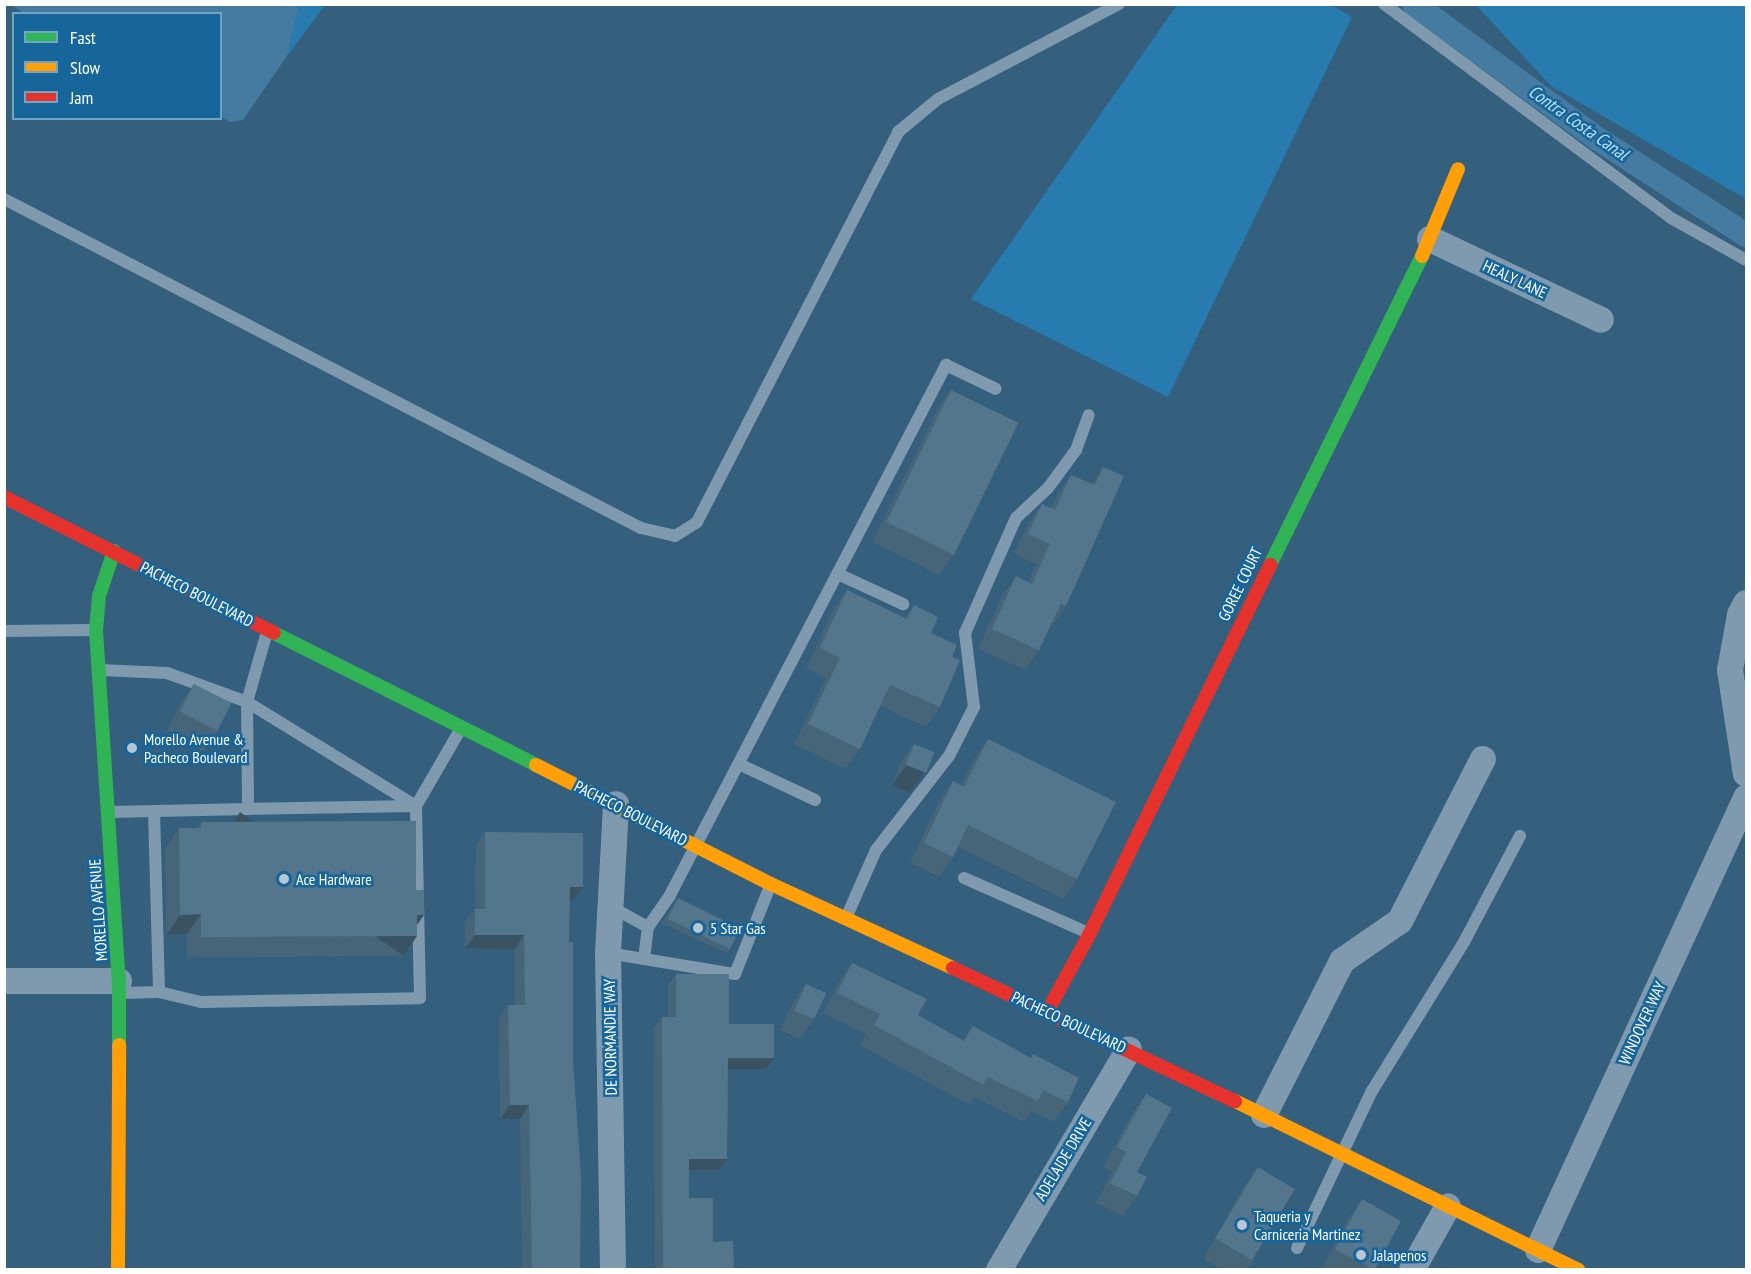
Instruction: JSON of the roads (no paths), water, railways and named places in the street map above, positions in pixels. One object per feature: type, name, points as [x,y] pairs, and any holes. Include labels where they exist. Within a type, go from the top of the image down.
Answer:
[{"type":"main road","name":"GOREE COURT","points":[[1047,1012],[1090,933],[1430,239],[1458,170]]},
{"type":"main road","name":"PACHECO BOULEVARD","points":[[4,497],[462,726],[771,884],[1129,1049],[1579,1269]]},
{"type":"main road","name":"MORELLO AVENUE","points":[[114,551],[99,596],[96,630],[119,987],[118,1269]]},
{"type":"street","name":"HEALY LANE","points":[[1430,239],[1601,320]]},
{"type":"street","points":[[1746,603],[1740,615],[1730,670],[1746,774]]},
{"type":"street","points":[[1264,1115],[1342,961],[1400,921],[1482,759]]},
{"type":"street","name":"WINDOVER WAY","points":[[1538,1250],[1746,797]]},
{"type":"street","name":"DE NORMANDIE WAY","points":[[614,1269],[608,953],[616,804]]},
{"type":"street","points":[[4,981],[119,987]]},
{"type":"street","name":"ADELAIDE DRIVE","points":[[999,1269],[1129,1049]]},
{"type":"street","points":[[1412,1269],[1448,1206]]},
{"type":"lane","points":[[4,199],[641,528],[675,536],[697,522],[898,132],[938,99],[1107,8],[1119,4]]},
{"type":"lane","points":[[1384,4],[1671,218],[1746,260]]},
{"type":"lane","points":[[644,959],[648,927],[741,765],[946,365],[996,389]]},
{"type":"lane","points":[[845,920],[876,850],[949,756],[974,707],[965,633],[1016,518],[1048,488],[1076,450],[1089,415]]},
{"type":"lane","points":[[838,574],[903,604]]},
{"type":"lane","points":[[4,631],[96,630]]},
{"type":"lane","points":[[248,809],[247,702],[268,631]]},
{"type":"lane","points":[[98,670],[167,673],[247,702],[416,806]]},
{"type":"lane","points":[[119,987],[159,992],[201,1002],[420,998],[416,806],[462,726]]},
{"type":"lane","points":[[741,765],[815,800]]},
{"type":"lane","points":[[109,812],[416,806]]},
{"type":"lane","points":[[154,811],[159,992]]},
{"type":"lane","points":[[1297,1248],[1372,1091],[1464,942],[1520,836]]},
{"type":"lane","points":[[964,878],[1090,933]]},
{"type":"lane","points":[[608,953],[735,974],[771,884]]},
{"type":"lane","points":[[610,907],[648,927]]},
{"type":"waterway","name":"Contra Costa Canal","points":[[1414,4],[1598,139],[1746,235]]},
{"type":"place","name":"Morello Avenue & Pacheco Boulevard","points":[[132,748]]},
{"type":"place","name":"Ace Hardware","points":[[284,879]]},
{"type":"place","name":"5 Star Gas","points":[[698,928]]},
{"type":"place","name":"Taqueria y Carniceria Martinez","points":[[1242,1225]]},
{"type":"place","name":"Jalapenos","points":[[1361,1255]]}]
